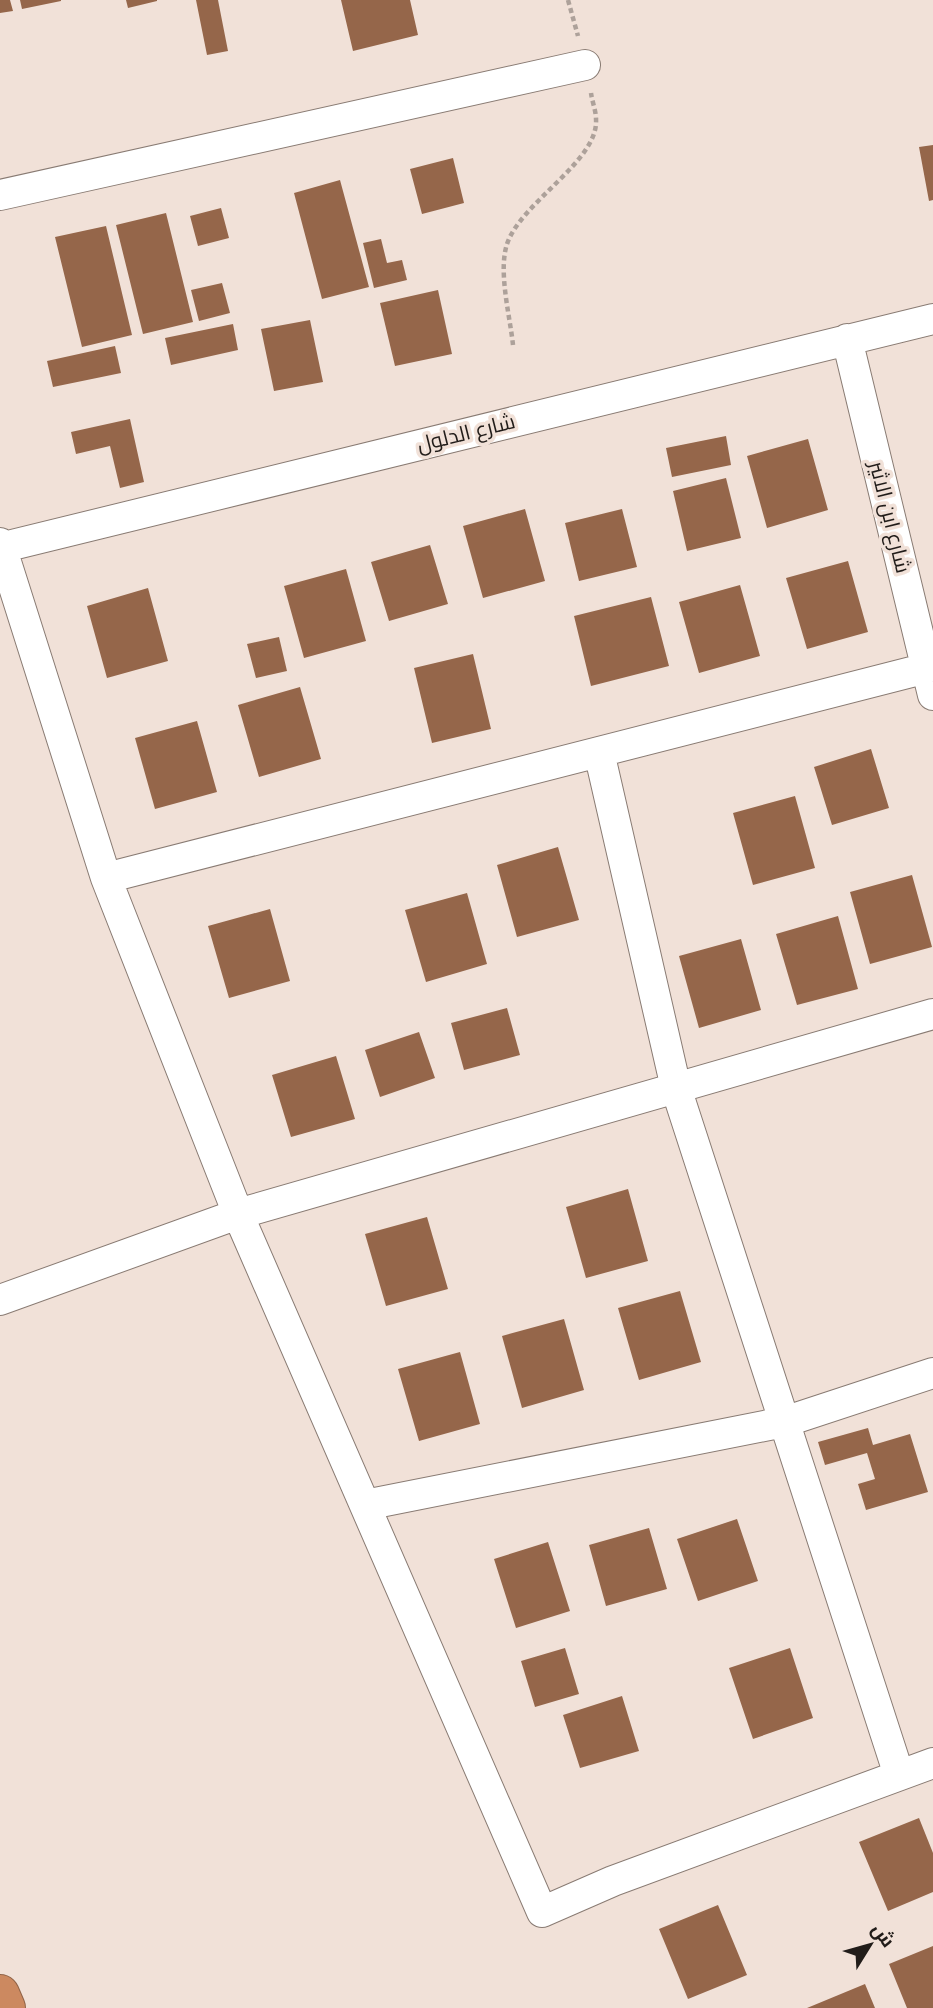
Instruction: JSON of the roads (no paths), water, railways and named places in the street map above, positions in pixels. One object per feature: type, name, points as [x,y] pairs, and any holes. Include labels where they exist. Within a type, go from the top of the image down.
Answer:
[{"type":"highway","points":[[0,1994],[6,2008]]},
{"type":"street","points":[[0,195],[585,65]]},
{"type":"street","name":"شارع الدلول","points":[[0,546],[933,318]]},
{"type":"street","name":"شارع ابن الاثير","points":[[847,339],[930,681]]},
{"type":"street","points":[[0,546],[106,878],[238,1214],[542,1912],[613,1881],[933,1763]]},
{"type":"street","points":[[106,878],[599,752],[930,681]]},
{"type":"street","points":[[599,752],[676,1088],[898,1775]]},
{"type":"street","points":[[0,1300],[238,1214],[933,1014]]},
{"type":"street","points":[[365,1505],[784,1422],[933,1373]]}]
